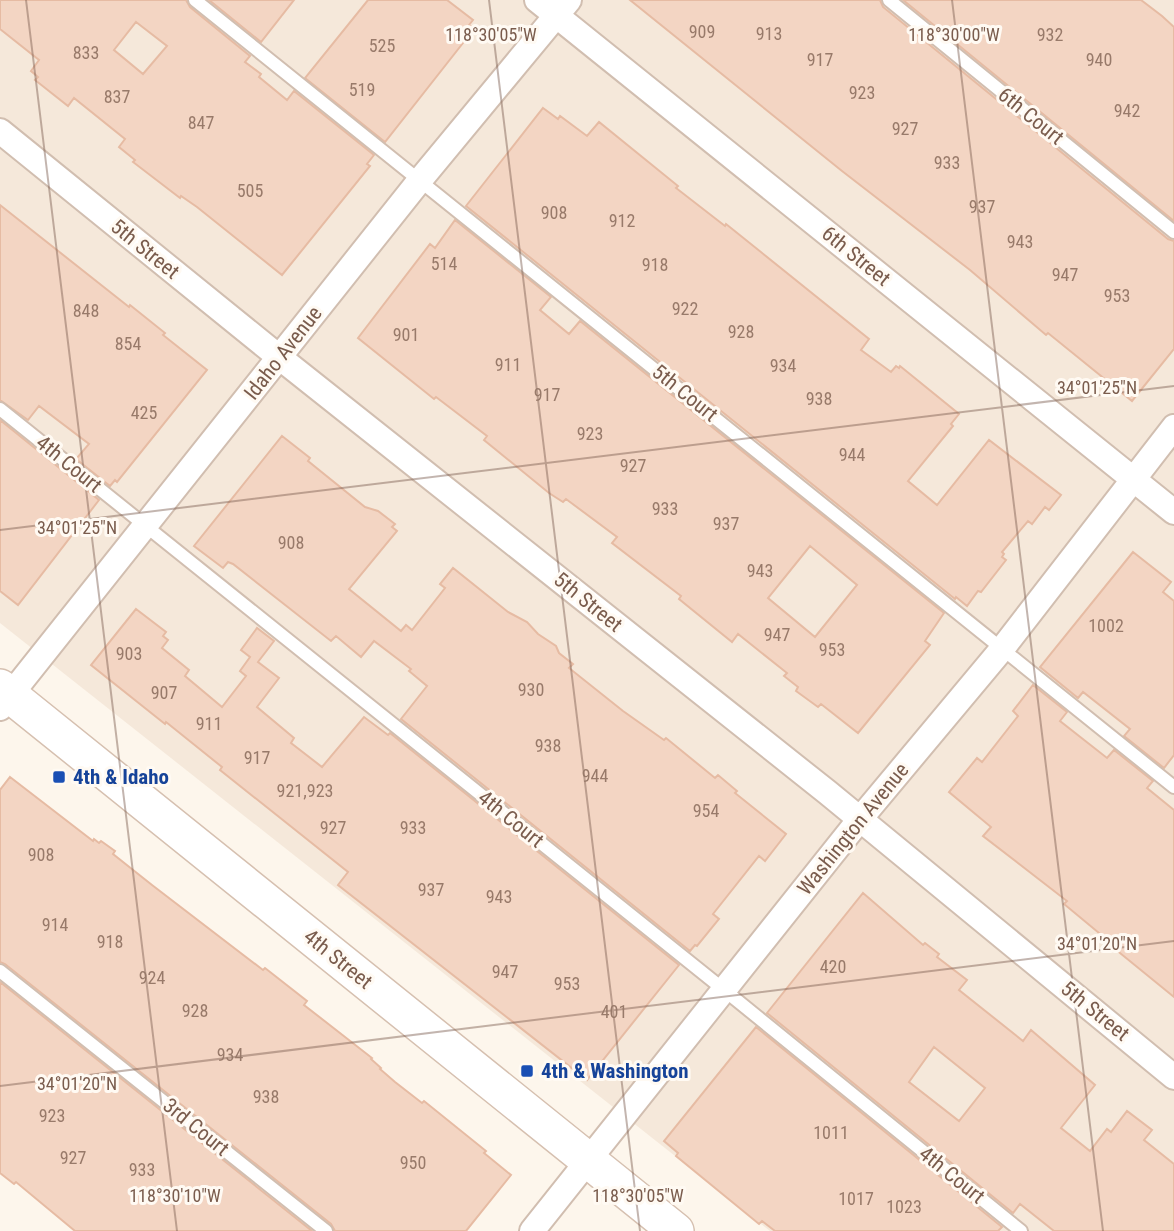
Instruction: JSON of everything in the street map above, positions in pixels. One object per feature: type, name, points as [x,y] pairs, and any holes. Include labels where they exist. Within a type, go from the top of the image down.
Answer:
[{"type":"street","name":"6th Street","points":[[537,0],[563,8],[1174,512]]},
{"type":"street","name":"Idaho Avenue","points":[[4,697],[146,527],[420,180],[563,8]]},
{"type":"street","name":"5th Street","points":[[0,131],[279,357],[860,819],[1174,1077]]},
{"type":"street","name":"Washington Avenue","points":[[532,1231],[860,819],[1002,649],[1174,427]]},
{"type":"street","name":"4th Street","points":[[4,697],[676,1231]]},
{"type":"lane","name":"5th Court","points":[[195,0],[1174,787]]},
{"type":"lane","name":"6th Court","points":[[889,0],[1174,232]]},
{"type":"lane","name":"4th Court","points":[[0,409],[1021,1231]]},
{"type":"lane","name":"3rd Court","points":[[0,971],[326,1231]]},
{"type":"shaded area","points":[[0,0],[1174,0],[1174,1231],[770,1231],[0,623]]},
{"type":"building","points":[[0,0],[186,0],[190,7],[250,56],[245,62],[261,74],[259,77],[287,100],[294,91],[374,155],[367,164],[370,166],[282,275],[197,207],[181,196],[180,198],[133,162],[135,160],[119,147],[125,139],[74,98],[68,106],[35,80],[38,77],[31,71],[39,60],[0,29]],"holes":[[[136,22],[167,46],[143,74],[114,50]]]},
{"type":"building","points":[[209,0],[294,0],[261,42]]},
{"type":"building","points":[[368,0],[447,0],[473,20],[469,25],[474,29],[385,142],[305,78]]},
{"type":"building","points":[[630,0],[880,0],[883,7],[1168,239],[1174,241],[1174,349],[1132,401],[1048,333],[1046,335],[970,270]]},
{"type":"building","points":[[903,0],[1141,0],[1162,16],[1174,27],[1174,221]]},
{"type":"building","points":[[543,108],[558,119],[560,116],[587,136],[599,122],[678,186],[676,188],[725,226],[726,224],[869,339],[861,350],[891,372],[896,366],[900,366],[959,414],[951,424],[953,426],[908,481],[937,505],[989,440],[1061,495],[1049,510],[1045,507],[1032,524],[1028,521],[1002,552],[1002,557],[1006,560],[967,606],[466,206]]},
{"type":"building","points":[[0,205],[129,307],[130,305],[207,370],[117,482],[115,480],[110,486],[76,459],[89,444],[39,406],[28,420],[0,400]]},
{"type":"building","points":[[455,220],[551,297],[540,310],[569,334],[580,321],[944,613],[925,641],[930,645],[858,733],[821,704],[818,707],[796,691],[798,687],[784,676],[787,673],[738,634],[732,642],[679,599],[681,596],[612,543],[617,537],[566,499],[563,502],[549,493],[484,440],[487,436],[436,397],[434,399],[358,338],[430,244],[435,248]],"holes":[[[810,546],[857,585],[815,637],[768,598]]]},
{"type":"building","points":[[0,420],[99,500],[18,605],[0,591]]},
{"type":"building","points":[[282,436],[365,507],[378,511],[395,524],[392,527],[397,531],[349,589],[401,631],[406,625],[412,630],[445,588],[440,584],[453,568],[556,646],[559,653],[573,664],[569,668],[623,711],[664,740],[666,738],[715,778],[718,775],[737,791],[735,793],[786,834],[765,861],[759,856],[713,914],[719,919],[697,946],[690,951],[401,719],[427,686],[409,671],[411,669],[374,641],[361,657],[336,636],[331,641],[233,564],[228,562],[223,568],[194,546]]},
{"type":"building","points":[[1133,552],[1171,582],[1163,592],[1174,601],[1174,755],[1164,768],[1124,736],[1130,729],[1083,692],[1078,698],[1040,667]]},
{"type":"building","points":[[136,609],[166,632],[163,636],[168,640],[162,648],[189,670],[185,676],[222,707],[246,676],[240,671],[250,657],[241,650],[257,628],[274,641],[258,662],[279,678],[257,707],[294,738],[291,743],[322,767],[364,717],[388,735],[390,733],[679,965],[587,1080],[338,885],[348,872],[220,770],[222,767],[91,665]]},
{"type":"building","points":[[1033,685],[1067,712],[1060,721],[1107,758],[1114,750],[1153,781],[1147,788],[1174,810],[1174,997],[1104,940],[1105,938],[1064,904],[1067,901],[983,836],[991,827],[949,792],[977,758],[982,762],[1018,716],[1013,711]]},
{"type":"building","points":[[10,777],[93,841],[101,841],[115,851],[113,854],[152,885],[307,1001],[304,1005],[372,1058],[395,1082],[422,1103],[424,1101],[486,1151],[484,1153],[511,1175],[466,1231],[335,1231],[331,1224],[0,962],[0,790]]},
{"type":"building","points":[[863,893],[967,980],[959,990],[1023,1041],[1031,1030],[1095,1085],[1061,1128],[1090,1151],[1107,1129],[1111,1132],[1127,1111],[1152,1130],[1144,1140],[1174,1164],[1174,1231],[1054,1231],[1020,1204],[1013,1213],[767,1013]],"holes":[[[934,1047],[985,1088],[959,1121],[909,1082]]]},
{"type":"building","points":[[0,982],[312,1231],[75,1231],[16,1182],[14,1184],[0,1173]]},
{"type":"building","points":[[756,1027],[1002,1227],[998,1231],[775,1231],[762,1221],[759,1224],[676,1156],[678,1153],[664,1141]]},
{"type":"place","name":"4th & Idaho","points":[[59,777]]},
{"type":"place","name":"4th & Washington","points":[[527,1071]]}]
